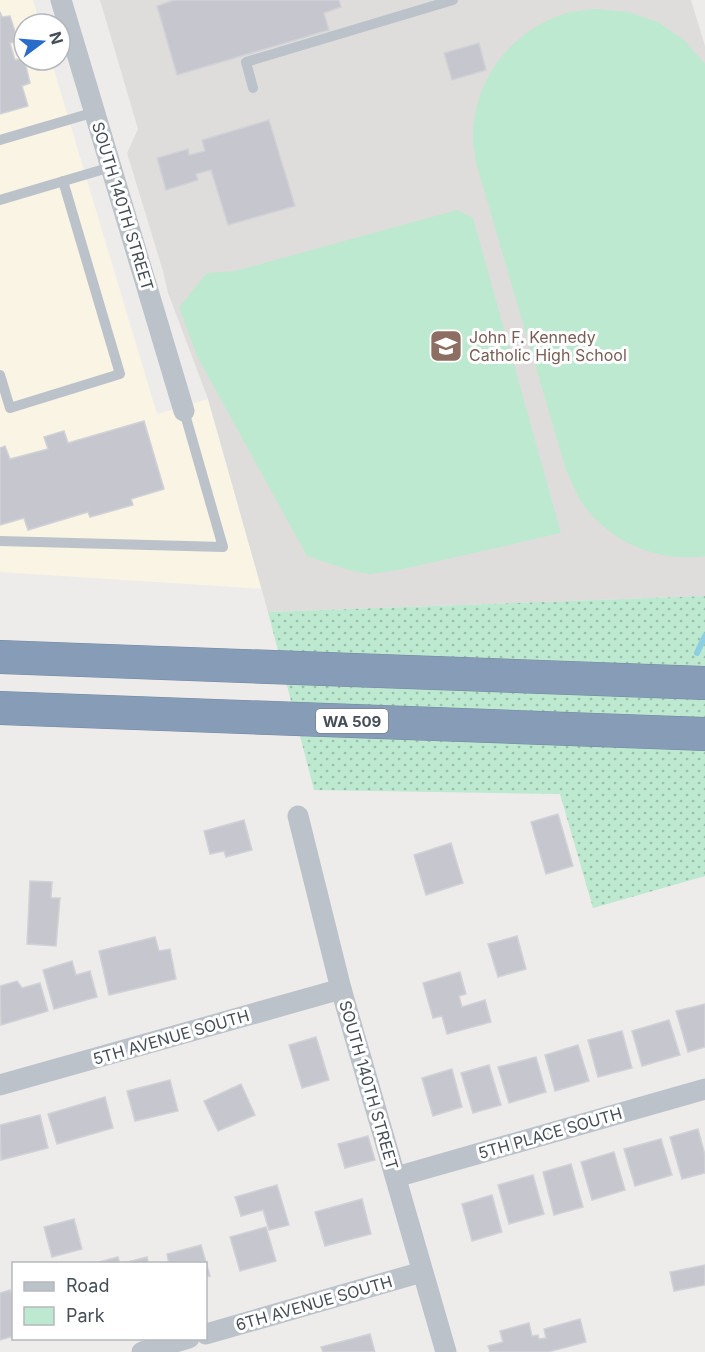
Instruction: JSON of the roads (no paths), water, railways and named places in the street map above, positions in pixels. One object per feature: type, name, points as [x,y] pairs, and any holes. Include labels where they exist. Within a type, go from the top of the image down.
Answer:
[{"type":"highway","points":[[0,657],[705,683]]},
{"type":"highway","name":"WA 509","points":[[0,708],[705,734]]},
{"type":"street","name":"SOUTH 140TH STREET","points":[[61,0],[184,411]]},
{"type":"street","name":"SOUTH 140TH STREET","points":[[298,816],[341,989],[446,1352]]},
{"type":"street","name":"5TH AVENUE SOUTH","points":[[0,1085],[341,989]]},
{"type":"street","name":"5TH PLACE SOUTH","points":[[396,1177],[705,1089]]},
{"type":"street","name":"6TH AVENUE SOUTH","points":[[207,1334],[422,1272]]},
{"type":"street","points":[[142,1352],[182,1340]]},
{"type":"lane","points":[[254,88],[246,62],[453,0]]},
{"type":"lane","points":[[0,140],[94,112]]},
{"type":"lane","points":[[0,200],[111,167]]},
{"type":"lane","points":[[0,417],[10,408],[120,374],[63,181]]},
{"type":"lane","points":[[0,375],[10,408]]},
{"type":"lane","points":[[0,541],[223,547],[184,411]]},
{"type":"waterway","points":[[697,653],[705,636]]},
{"type":"place","name":"John F. Kennedy Catholic High School","points":[[446,346]]}]
